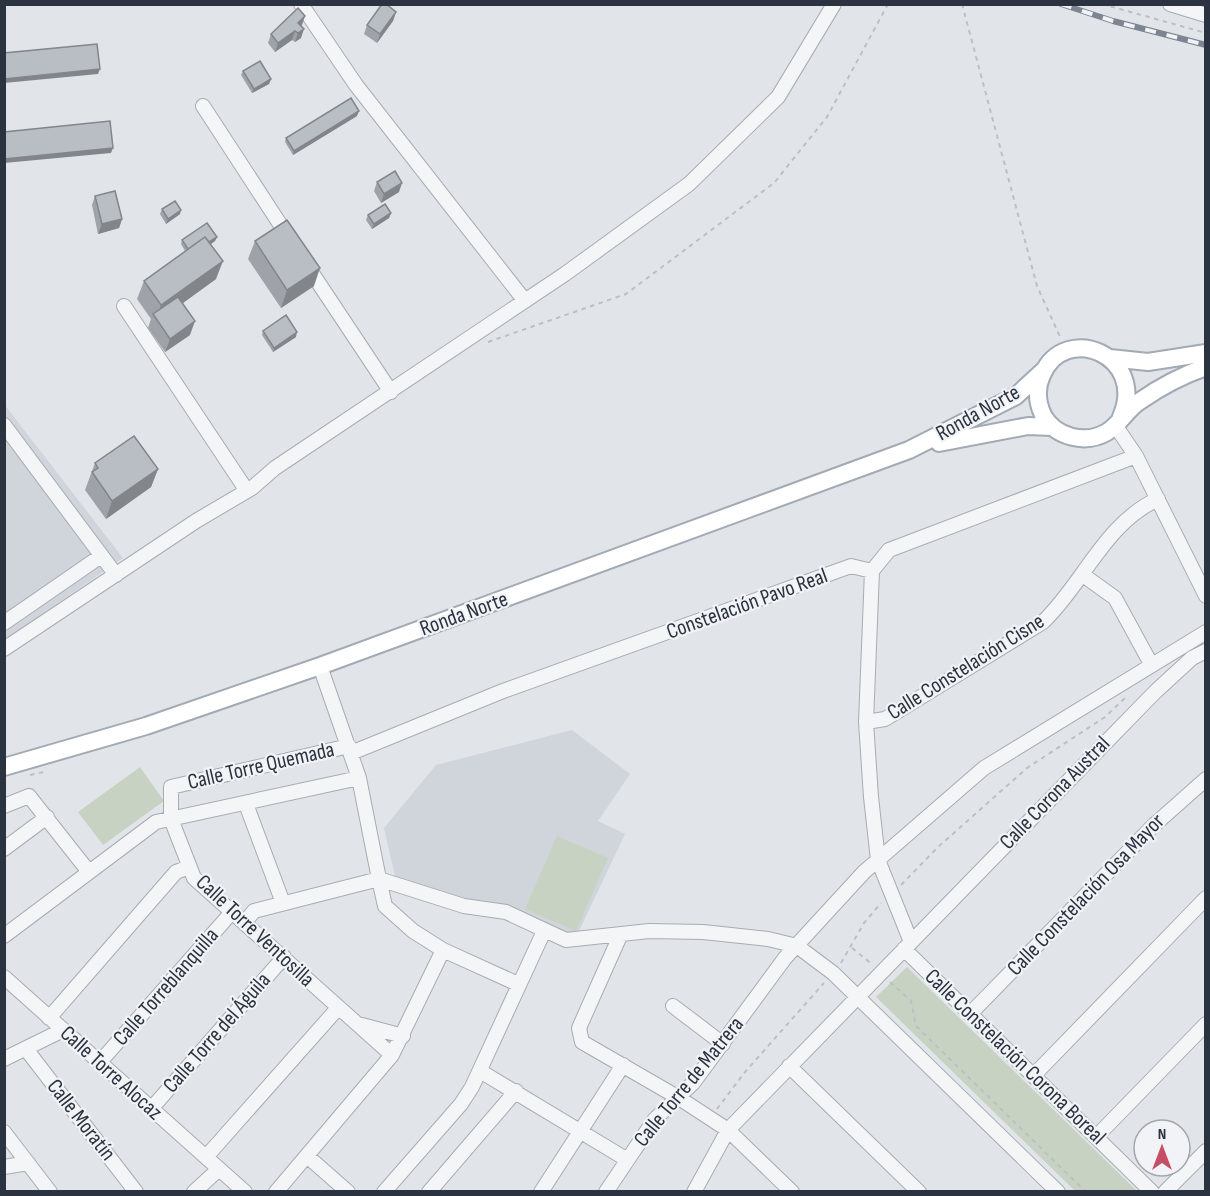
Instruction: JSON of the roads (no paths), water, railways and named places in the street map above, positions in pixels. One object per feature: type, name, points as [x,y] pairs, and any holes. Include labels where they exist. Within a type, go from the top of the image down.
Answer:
[{"type":"main road","name":"Ronda Norte","points":[[8,765],[156,723],[320,666],[909,450],[1016,396],[1059,356],[1071,350],[1085,348],[1098,351],[1110,358]]},
{"type":"main road","points":[[1110,358],[1148,362],[1206,353]]},
{"type":"main road","points":[[1110,358],[1126,379],[1127,405],[1118,421]]},
{"type":"main road","name":"Ronda Norte","points":[[909,450],[973,435],[1028,426],[1052,427],[1072,437],[1084,439],[1106,432],[1155,391],[1206,367]]},
{"type":"main road","name":"Ronda Norte","points":[[1044,370],[1039,382],[1039,406],[1052,427]]},
{"type":"street","points":[[301,4],[356,85],[525,301]]},
{"type":"street","points":[[4,650],[196,521],[248,490],[275,468],[525,301],[689,184],[778,97],[834,4]]},
{"type":"street","points":[[1170,4],[1206,15]]},
{"type":"street","points":[[203,106],[391,392]]},
{"type":"street","points":[[124,306],[248,490]]},
{"type":"street","points":[[1118,421],[1206,596]]},
{"type":"street","points":[[4,425],[116,575]]},
{"type":"street","points":[[907,945],[878,860],[867,759],[866,722],[872,571],[889,550],[1136,456]]},
{"type":"street","name":"Calle Constelación Cisne","points":[[866,722],[885,718],[1043,622],[1060,606],[1108,540],[1131,515],[1158,499]]},
{"type":"street","points":[[4,623],[101,556]]},
{"type":"street","name":"Constelación Pavo Real","points":[[350,749],[503,691],[851,566],[872,571]]},
{"type":"street","points":[[1083,575],[1115,598],[1151,664]]},
{"type":"street","name":"Calle Corona Austral","points":[[797,946],[848,887],[905,834],[984,768],[1206,632]]},
{"type":"street","name":"Calle Corona Austral","points":[[694,1191],[728,1130],[1155,692],[1192,658],[1206,651]]},
{"type":"street","points":[[320,666],[358,778],[385,906],[413,931],[443,950],[518,984]]},
{"type":"street","name":"Calle Torre Quemada","points":[[171,819],[171,787],[350,749]]},
{"type":"street","name":"Calle Torre Quemada","points":[[4,936],[156,822],[358,778]]},
{"type":"street","name":"Calle Constelación Osa Mayor","points":[[970,1014],[1153,826],[1206,779]]},
{"type":"street","points":[[4,806],[29,796],[89,872]]},
{"type":"street","points":[[246,804],[283,903]]},
{"type":"street","points":[[4,849],[47,817]]},
{"type":"street","name":"Calle Torre Ventosilla","points":[[171,819],[194,878],[338,1008],[362,1025],[403,1036]]},
{"type":"street","points":[[49,1018],[176,872],[189,867]]},
{"type":"street","points":[[244,923],[254,911],[379,879],[464,906],[506,912],[566,940],[620,936],[649,931],[702,932],[768,939],[797,946],[833,972],[1058,1191]]},
{"type":"street","points":[[1034,1076],[1206,898]]},
{"type":"street","name":"Calle Torreblanquilla","points":[[100,1062],[232,912]]},
{"type":"street","points":[[384,1191],[461,1104],[480,1071],[543,931]]},
{"type":"street","points":[[620,936],[579,1028],[582,1042],[679,1098],[728,1130],[787,1189]]},
{"type":"street","name":"Calle Constelación Corona Boreal","points":[[907,945],[970,1014],[1152,1191]]},
{"type":"street","name":"Calle Torre de Matrera","points":[[606,1191],[655,1119],[679,1098],[723,1044],[785,958],[797,946]]},
{"type":"street","points":[[276,1191],[392,1055],[443,950]]},
{"type":"street","name":"Calle Torre del Águila","points":[[151,1109],[284,957]]},
{"type":"street","name":"Calle Torre Alocaz","points":[[4,977],[245,1191]]},
{"type":"street","points":[[674,1006],[723,1044]]},
{"type":"street","points":[[206,1157],[338,1008]]},
{"type":"street","points":[[1097,1136],[1206,1024]]},
{"type":"street","name":"Calle Torre Ventosilla","points":[[362,1025],[370,1037],[392,1055]]},
{"type":"street","points":[[4,1059],[63,1030]]},
{"type":"street","name":"Calle Moratín","points":[[26,1049],[136,1191]]},
{"type":"street","points":[[541,1191],[623,1065]]},
{"type":"street","points":[[789,1066],[919,1191]]},
{"type":"street","points":[[480,1071],[626,1160]]},
{"type":"street","points":[[429,1191],[516,1092]]},
{"type":"street","points":[[4,1132],[50,1191]]},
{"type":"street","points":[[1166,1191],[1206,1150]]},
{"type":"street","points":[[307,1156],[348,1191]]},
{"type":"street","points":[[4,1167],[28,1162]]},
{"type":"street","points":[[194,1191],[219,1169]]},
{"type":"railway","points":[[1061,4],[1113,21],[1206,45]]}]
